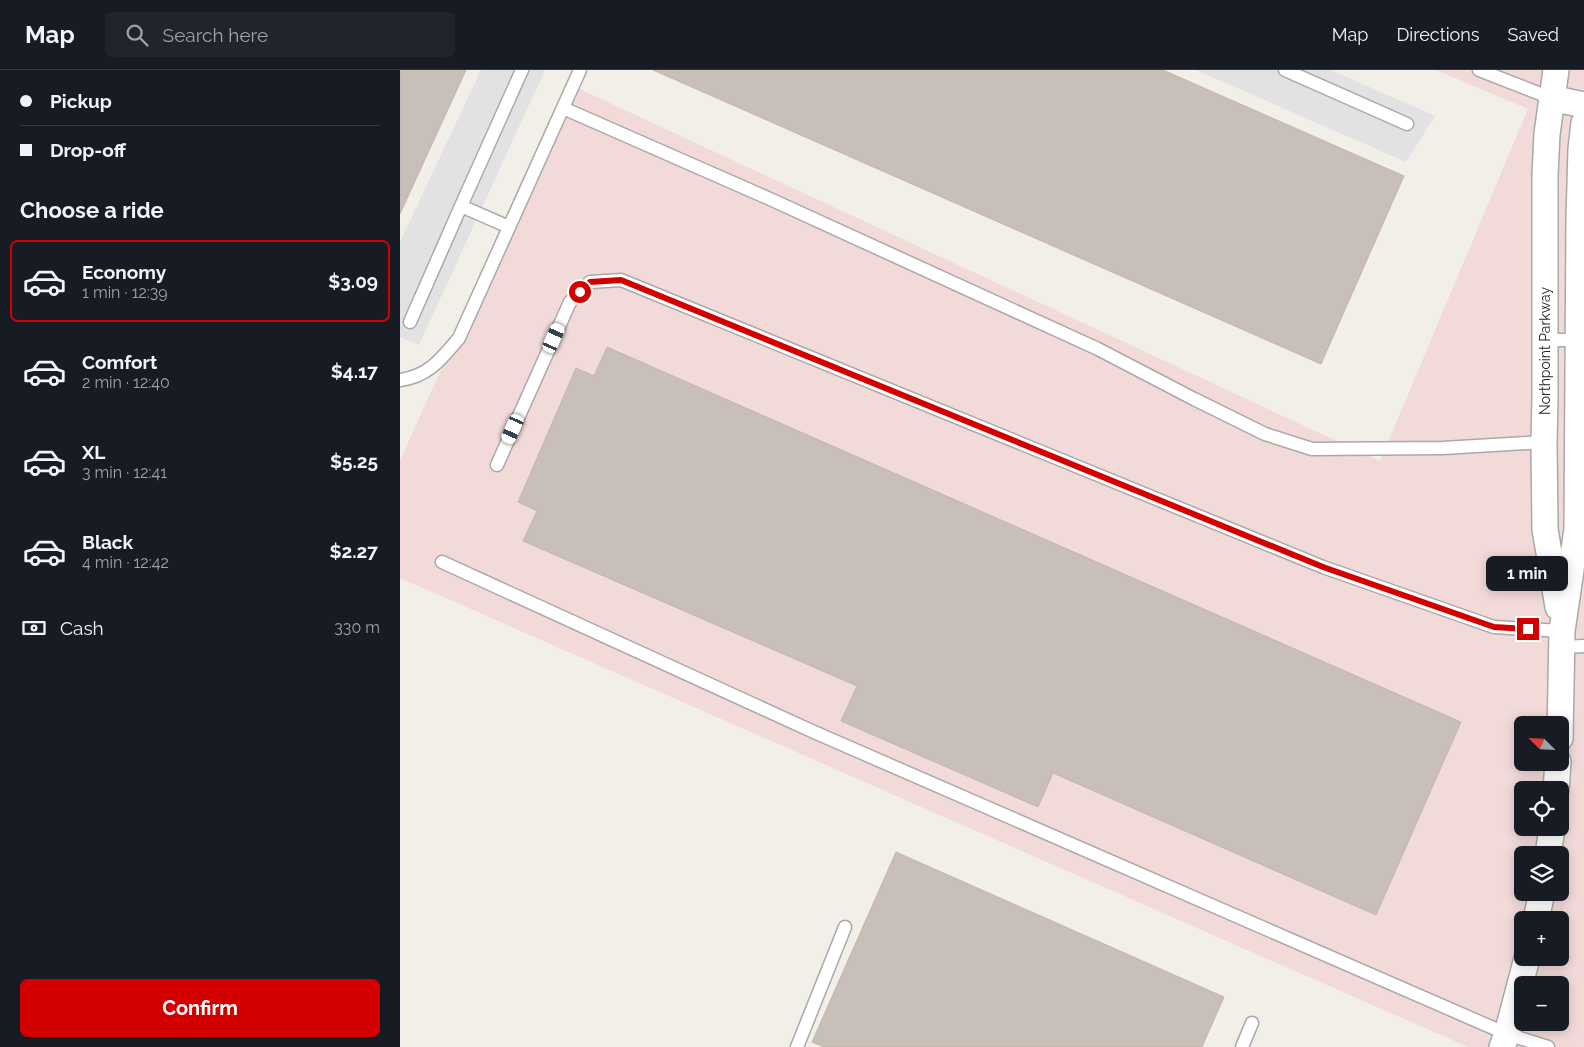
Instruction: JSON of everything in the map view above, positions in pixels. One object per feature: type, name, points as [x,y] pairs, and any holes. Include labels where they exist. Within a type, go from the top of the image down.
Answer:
[{"type":"street","name":"Northpoint Parkway","points":[[1556,70],[1551,98],[1545,175],[1545,530],[1569,641]]},
{"type":"street","points":[[1551,98],[1584,105]]},
{"type":"street","name":"Northpoint Parkway","points":[[1562,716],[1577,529],[1581,340],[1580,184],[1584,123]]},
{"type":"street","points":[[1504,1041],[1525,966]]},
{"type":"lane","points":[[410,322],[522,70]]},
{"type":"lane","points":[[400,380],[414,378],[438,364],[459,338],[580,70]]},
{"type":"lane","points":[[1285,70],[1407,124]]},
{"type":"lane","points":[[1479,70],[1551,98]]},
{"type":"lane","points":[[562,108],[770,199],[1098,349],[1265,434],[1312,449],[1443,448],[1544,442]]},
{"type":"lane","points":[[461,206],[509,227]]},
{"type":"lane","points":[[497,465],[570,302],[590,282],[621,280],[1323,567],[1494,627],[1569,641]]},
{"type":"lane","points":[[1545,340],[1581,340]]},
{"type":"lane","points":[[442,562],[814,732],[1504,1041],[1548,1047]]},
{"type":"lane","points":[[798,1047],[845,926]]},
{"type":"lane","points":[[1242,1047],[1252,1023]]},
{"type":"shaded area","points":[[481,70],[545,70],[419,345],[400,337],[400,242]]},
{"type":"shaded area","points":[[1196,70],[1331,70],[1435,116],[1406,162]]},
{"type":"shaded area","points":[[1436,70],[1584,70],[1584,1047],[1468,1047],[400,578],[400,460],[571,85],[1380,461],[1528,109]]},
{"type":"building","points":[[400,70],[466,70],[400,214]]},
{"type":"building","points":[[653,70],[1163,70],[1404,176],[1321,364]]},
{"type":"building","points":[[607,347],[1461,722],[1376,915],[1053,773],[1038,807],[841,721],[857,686],[523,541],[537,511],[518,502],[576,368],[594,376]]},
{"type":"building","points":[[896,852],[1224,997],[1202,1047],[824,1047],[812,1042]]},
{"type":"route","points":[[580,292],[590,282],[621,280],[1037,452],[1323,567],[1494,627],[1528,629]]}]
